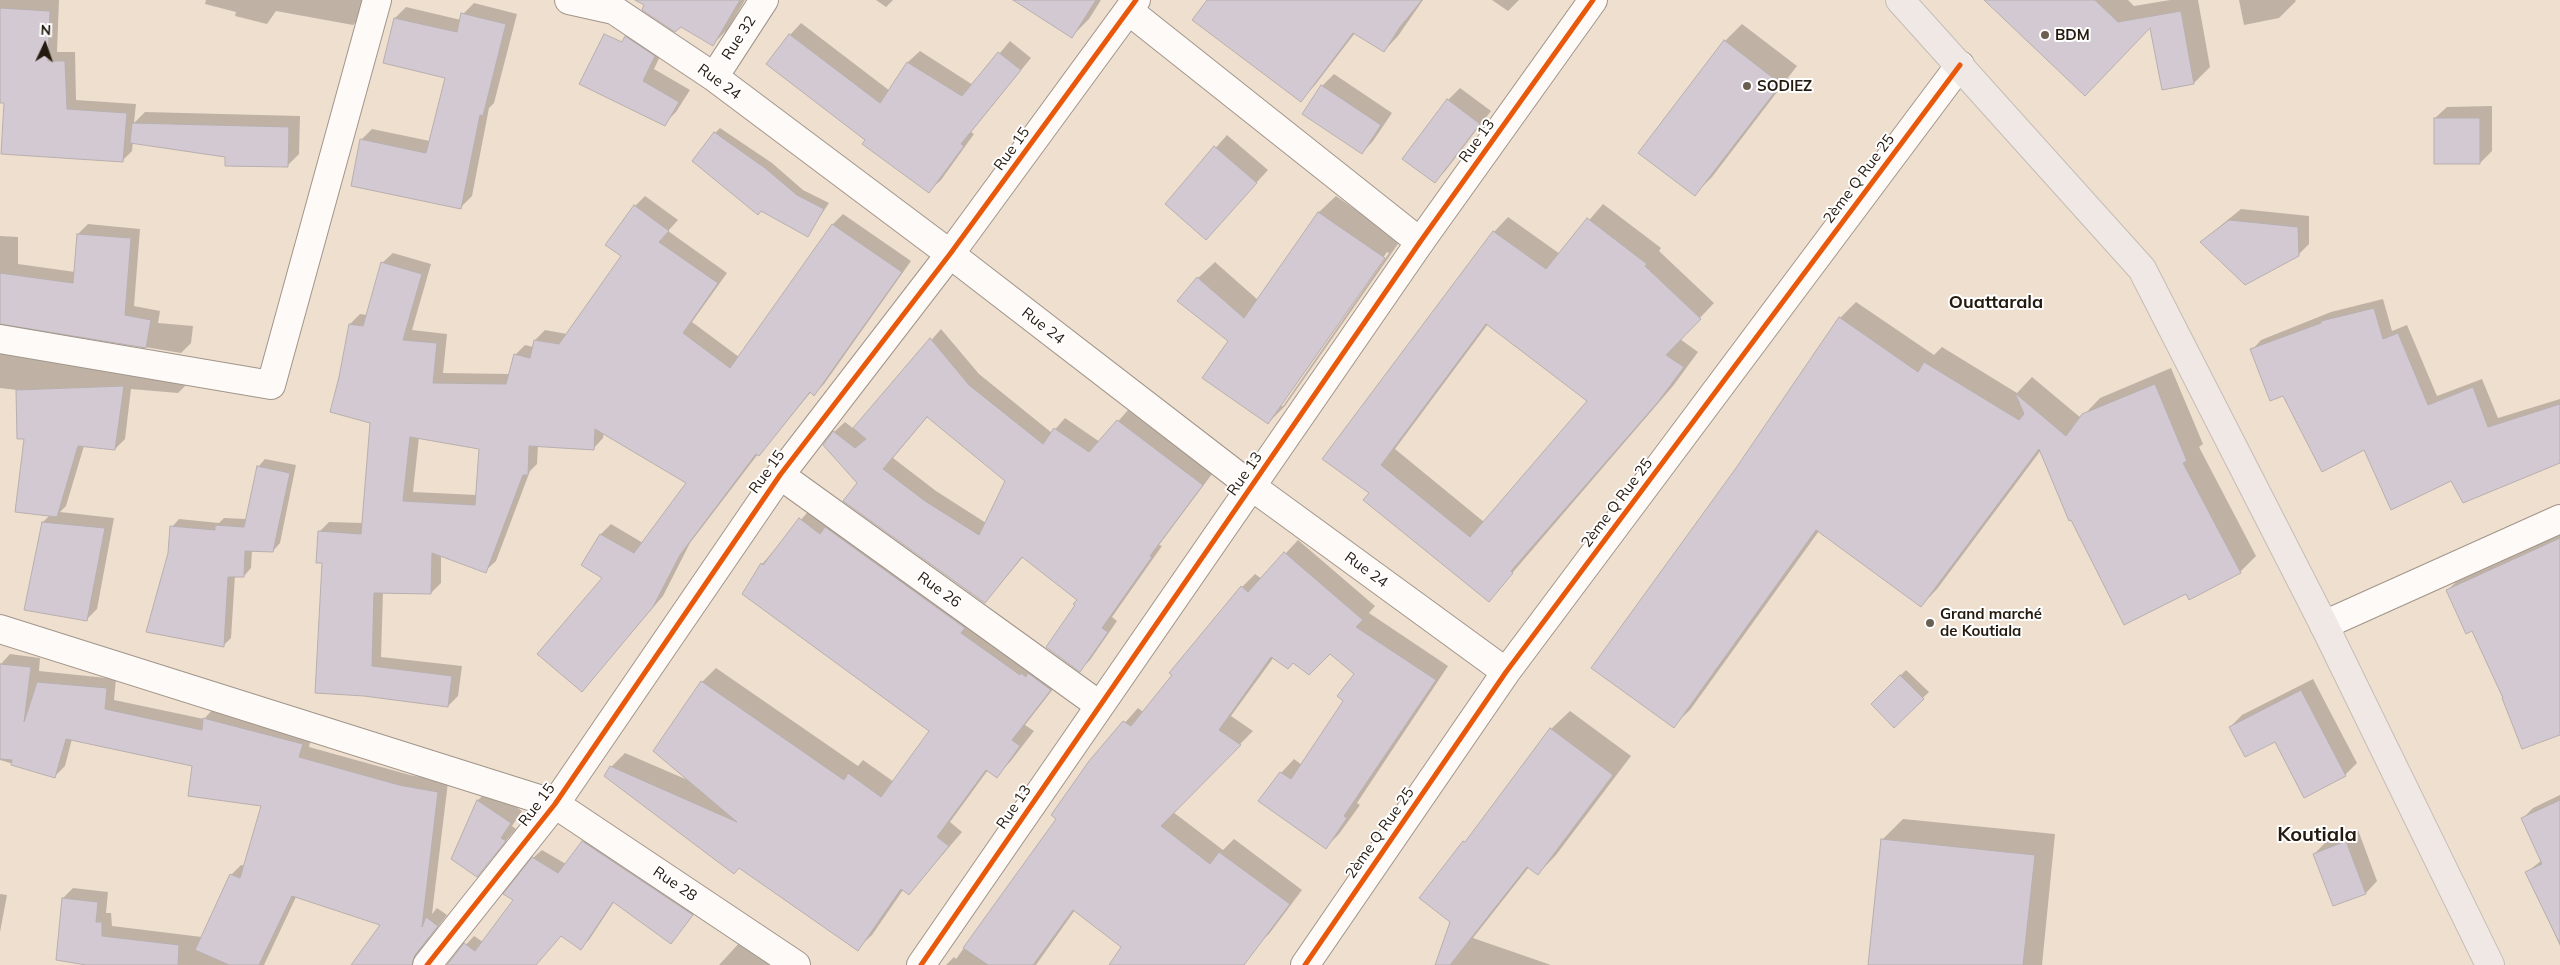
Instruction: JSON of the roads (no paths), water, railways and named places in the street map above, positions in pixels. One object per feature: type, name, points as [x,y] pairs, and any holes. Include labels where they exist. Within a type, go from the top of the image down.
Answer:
[{"type":"main road","points":[[1900,0],[2142,268],[2324,625],[2490,965]]},
{"type":"street","points":[[0,339],[271,385],[377,0]]},
{"type":"street","name":"Rue 24","points":[[569,0],[616,5],[714,76],[950,254],[1252,486],[1506,672]]},
{"type":"street","name":"Rue 32","points":[[714,76],[764,0]]},
{"type":"street","name":"Rue 13","points":[[922,965],[1099,705],[1420,242],[1593,0]]},
{"type":"street","points":[[1132,5],[1420,242]]},
{"type":"street","name":"Rue 15","points":[[427,965],[555,804],[780,475],[950,254],[1132,5]]},
{"type":"street","name":"2ème Q Rue 25","points":[[1305,965],[1506,672],[1960,65]]},
{"type":"street","name":"Rue 26","points":[[780,475],[1099,705]]},
{"type":"street","points":[[2324,625],[2560,519]]},
{"type":"street","name":"Rue 28","points":[[0,629],[555,804],[796,965]]},
{"type":"place","name":"BDM","points":[[2045,35]]},
{"type":"place","name":"SODIEZ","points":[[1747,86]]},
{"type":"place","name":"Grand marché de Koutiala","points":[[1930,623]]},
{"type":"district","name":"Ouattarala","points":[[1996,303]]},
{"type":"district","name":"Koutiala","points":[[2317,835]]}]
